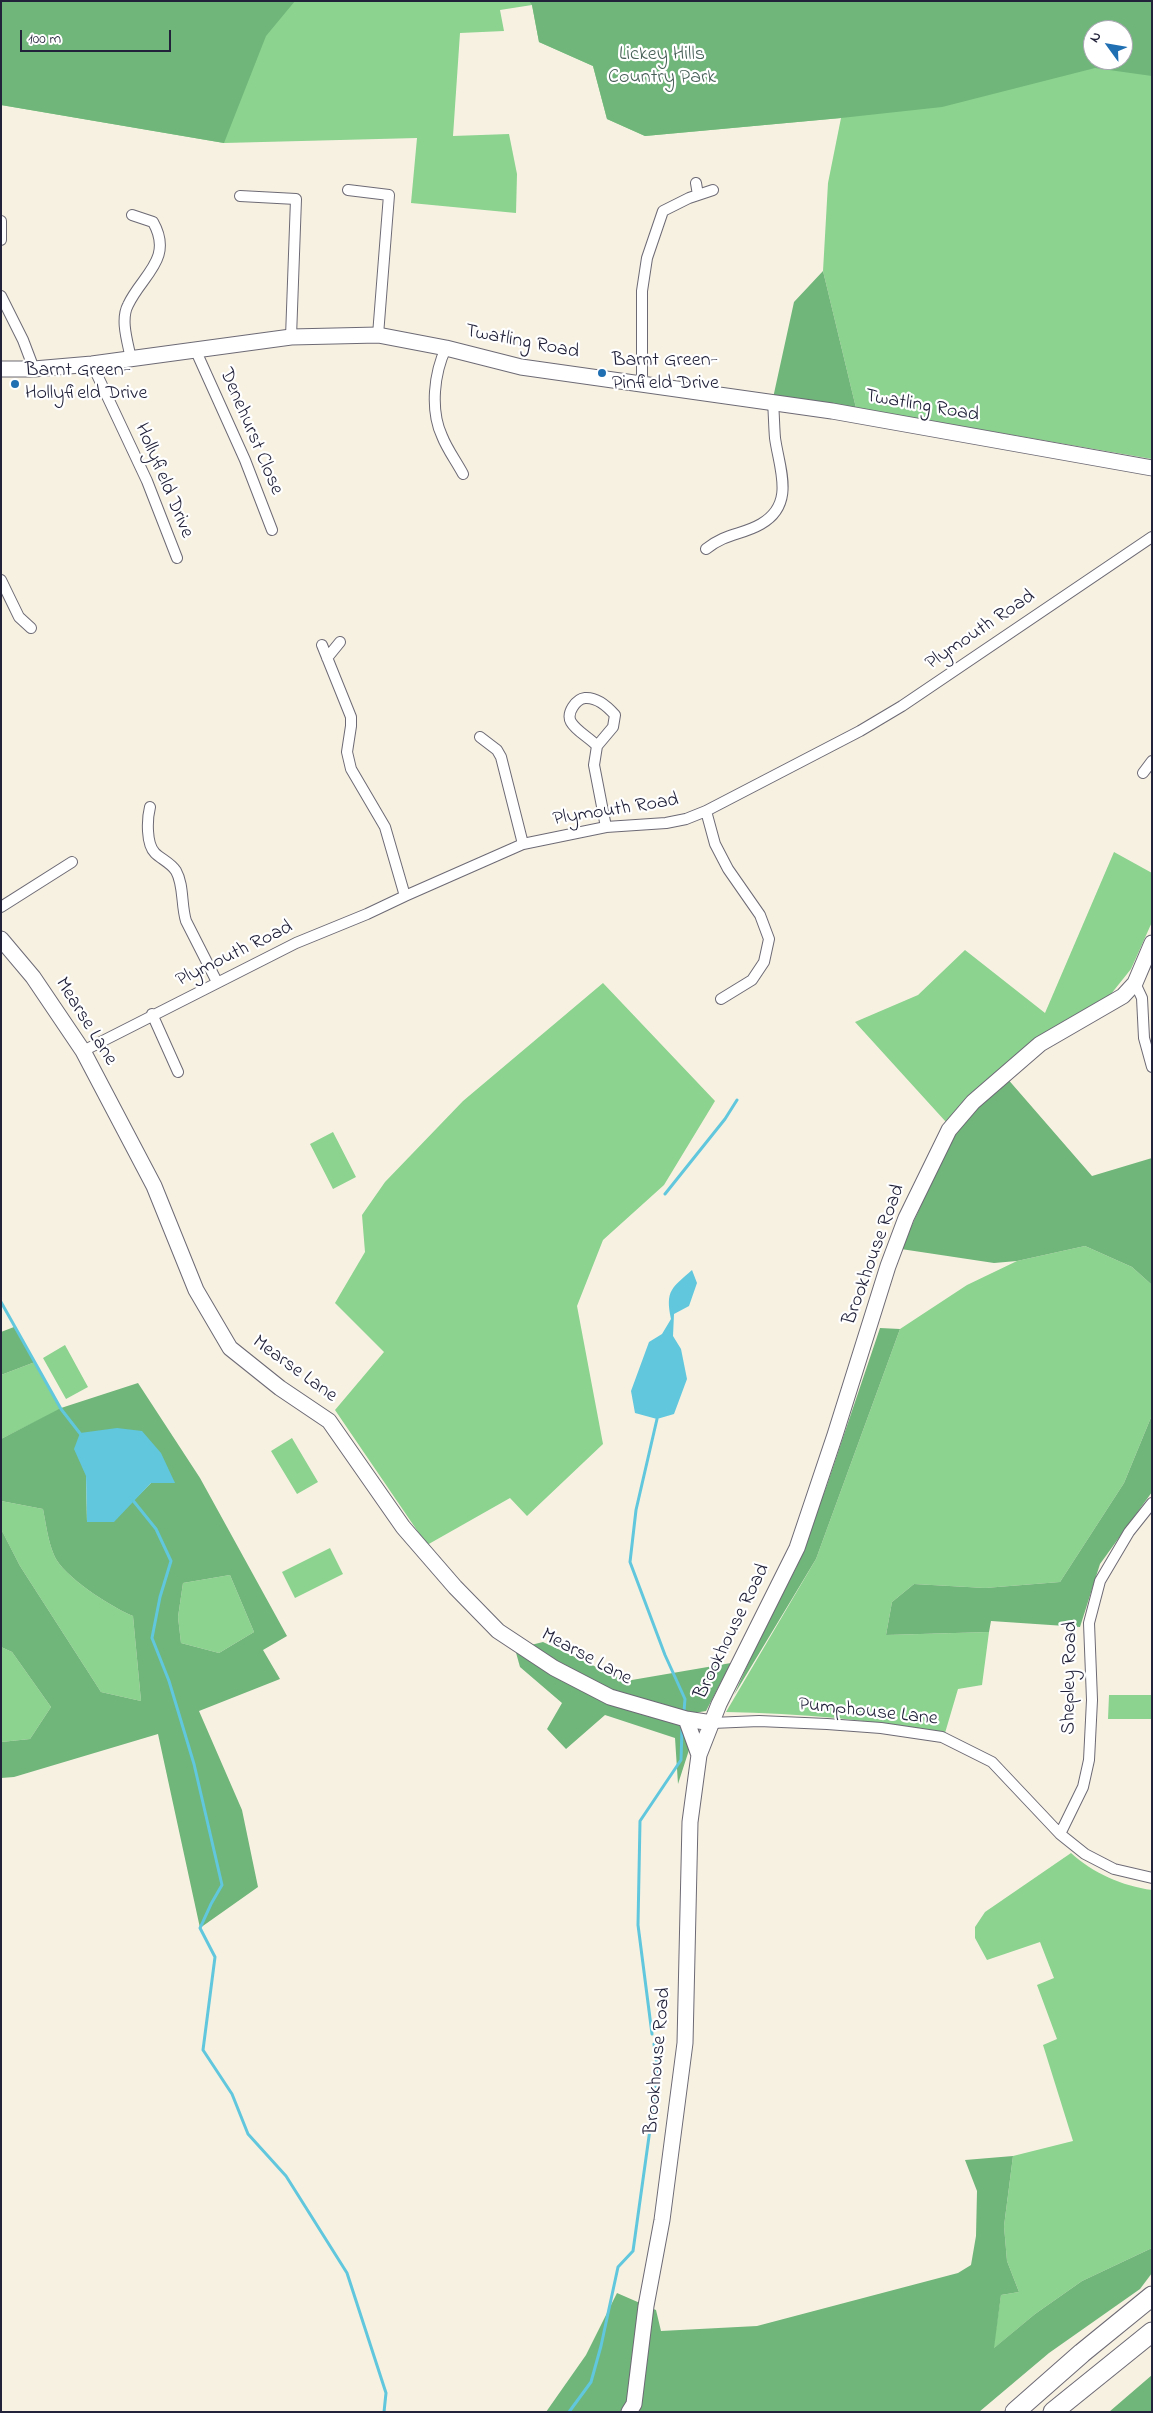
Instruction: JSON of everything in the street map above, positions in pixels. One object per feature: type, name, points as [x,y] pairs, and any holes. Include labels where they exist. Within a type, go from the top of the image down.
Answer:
[{"type":"highway","points":[[1015,2412],[1082,2353],[1152,2296]]},
{"type":"highway","points":[[1053,2412],[1152,2332]]},
{"type":"street","points":[[696,184],[698,195]]},
{"type":"street","points":[[348,190],[389,195],[378,336]]},
{"type":"street","points":[[642,385],[642,291],[646,258],[663,211],[713,190]]},
{"type":"street","points":[[240,196],[296,199],[291,337]]},
{"type":"street","points":[[131,359],[125,325],[127,306],[158,259],[160,234],[153,222],[132,215]]},
{"type":"street","points":[[1,221],[1,240]]},
{"type":"street","points":[[1,296],[24,340],[34,369]]},
{"type":"street","name":"Twatling Road","points":[[1,369],[34,369],[92,364],[291,337],[378,336],[446,348],[522,367],[832,411],[1152,468]]},
{"type":"street","points":[[446,348],[440,360],[436,387],[437,418],[441,435],[463,474]]},
{"type":"street","name":"Denehurst Close","points":[[195,349],[245,460],[272,530]]},
{"type":"street","name":"Hollyfield Drive","points":[[92,364],[148,481],[177,558]]},
{"type":"street","points":[[706,549],[720,538],[760,525],[778,509],[783,496],[783,479],[775,437],[773,403]]},
{"type":"street","name":"Plymouth Road","points":[[83,1051],[152,1014],[296,944],[523,844],[606,827],[666,823],[686,819],[706,811],[860,731],[902,706],[1152,537]]},
{"type":"street","points":[[1,580],[19,617],[31,628]]},
{"type":"street","points":[[327,658],[340,642]]},
{"type":"street","points":[[322,645],[351,716],[347,752],[351,769],[385,827],[405,896]]},
{"type":"street","points":[[597,746],[570,721],[570,711],[579,700],[587,698],[606,705],[615,716],[613,727],[597,746],[594,764],[606,827]]},
{"type":"street","points":[[480,737],[497,750],[501,757],[523,844]]},
{"type":"street","points":[[1143,773],[1152,760]]},
{"type":"street","points":[[150,807],[147,824],[152,849],[176,870],[179,879],[182,910],[186,921],[217,982]]},
{"type":"street","points":[[706,811],[715,844],[760,915],[769,939],[764,962],[752,980],[721,999]]},
{"type":"street","points":[[1,907],[72,862]]},
{"type":"street","name":"Mearse Lane","points":[[1,939],[33,977],[83,1051],[154,1186],[196,1290],[230,1348],[280,1388],[330,1420],[403,1527],[455,1587],[498,1631],[554,1668],[610,1697],[686,1719],[712,1723]]},
{"type":"street","points":[[1152,943],[1135,982],[1142,998],[1144,1038],[1152,1067]]},
{"type":"street","name":"Brookhouse Road","points":[[629,2412],[634,2404],[646,2306],[662,2220],[685,2043],[690,1822],[699,1754],[719,1704],[797,1548],[888,1266],[906,1218],[949,1130],[973,1102],[1016,1063],[1040,1044],[1097,1013],[1123,996],[1135,982]]},
{"type":"street","points":[[152,1014],[178,1072]]},
{"type":"street","name":"Shepley Road","points":[[1060,1834],[1083,1787],[1089,1760],[1092,1700],[1089,1623],[1100,1580],[1128,1532],[1152,1503]]},
{"type":"street","points":[[686,1719],[699,1754]]},
{"type":"street","name":"Pumphouse Lane","points":[[712,1723],[759,1721],[826,1724],[881,1728],[942,1737],[992,1762],[1060,1834],[1085,1854],[1114,1869],[1152,1878]]},
{"type":"green space","points":[[1,1],[1152,1],[1152,459],[856,408],[823,271],[828,183],[841,118],[645,136],[607,119],[593,66],[539,42],[532,5],[500,10],[504,31],[460,33],[453,136],[509,134],[517,174],[516,213],[411,203],[417,138],[224,143],[1,105]]},
{"type":"green space","points":[[1,1],[295,1],[266,36],[224,143],[1,105]]},
{"type":"green space","name":"Lickey Hills Country Park","points":[[529,1],[1152,1],[1152,76],[1109,70],[1133,70],[1133,20],[1083,20],[1083,70],[1087,70],[942,107],[645,136],[607,119],[593,66],[539,42],[532,5]]},
{"type":"green space","points":[[823,271],[856,408],[773,398],[794,302]]},
{"type":"green space","points":[[1114,852],[1152,873],[1152,922],[1131,969],[1111,994],[1061,1023],[1012,1058],[946,1122],[855,1022],[918,995],[965,950],[1045,1013]]},
{"type":"green space","points":[[603,983],[715,1101],[664,1185],[603,1240],[577,1306],[603,1444],[527,1516],[510,1498],[427,1545],[335,1410],[384,1352],[335,1303],[365,1252],[362,1215],[385,1182],[463,1101]]},
{"type":"green space","points":[[1006,1077],[1092,1176],[1152,1158],[1152,1285],[1132,1267],[1085,1246],[1017,1261],[994,1263],[901,1249],[958,1125]]},
{"type":"green space","points":[[333,1132],[356,1177],[333,1189],[310,1144]]},
{"type":"green space","points":[[1085,1246],[1132,1267],[1152,1285],[1152,1415],[1124,1483],[1060,1582],[985,1588],[914,1584],[892,1602],[886,1635],[989,1632],[982,1685],[958,1689],[945,1733],[836,1718],[726,1712],[816,1559],[900,1329],[967,1285],[1017,1261]]},
{"type":"green space","points":[[14,1327],[35,1362],[1,1375],[1,1332]]},
{"type":"green space","points":[[880,1328],[900,1329],[816,1559],[734,1695],[764,1628],[796,1568],[827,1485]]},
{"type":"green space","points":[[65,1345],[88,1387],[66,1399],[43,1358]]},
{"type":"green space","points":[[35,1362],[61,1409],[1,1439],[1,1375]]},
{"type":"green space","points":[[138,1383],[200,1478],[287,1636],[263,1650],[280,1679],[199,1711],[242,1810],[258,1887],[200,1928],[158,1734],[14,1777],[1,1778],[1,1742],[30,1739],[51,1707],[12,1652],[1,1647],[1,1529],[20,1566],[101,1692],[141,1701],[133,1616],[113,1606],[89,1590],[59,1563],[50,1544],[43,1509],[1,1501],[1,1439],[61,1408]],"holes":[[[86,1476],[175,1482],[151,1483],[133,1501],[87,1522]],[[230,1575],[254,1632],[219,1653],[181,1643],[178,1617],[183,1583]]]},
{"type":"green space","points":[[1152,1415],[1152,1492],[1100,1564],[1080,1627],[991,1621],[989,1632],[886,1635],[892,1602],[914,1584],[985,1588],[1060,1582],[1124,1483]]},
{"type":"green space","points":[[292,1438],[318,1482],[297,1494],[271,1451]]},
{"type":"green space","points":[[1,1501],[43,1509],[50,1544],[59,1563],[89,1590],[113,1606],[133,1616],[141,1701],[101,1692],[20,1566],[1,1529]]},
{"type":"green space","points":[[330,1548],[343,1574],[295,1598],[282,1572]]},
{"type":"green space","points":[[230,1575],[254,1632],[219,1653],[181,1643],[178,1617],[183,1583]]},
{"type":"green space","points":[[543,1642],[626,1681],[731,1663],[706,1711],[688,1714],[689,1750],[678,1784],[675,1738],[605,1715],[566,1749],[547,1729],[562,1703],[520,1667],[515,1649]]},
{"type":"green space","points":[[1,1647],[12,1652],[51,1707],[30,1739],[1,1742]]},
{"type":"green space","points":[[1109,1695],[1152,1695],[1152,1719],[1108,1719]]},
{"type":"green space","points":[[1071,1853],[1089,1867],[1108,1878],[1152,1890],[1152,2248],[1082,2281],[1035,2314],[993,2349],[1001,2295],[1019,2292],[1007,2261],[1004,2226],[1013,2156],[1073,2141],[1043,2045],[1057,2039],[1037,1985],[1054,1978],[1040,1942],[987,1960],[975,1938],[975,1927],[985,1912]]},
{"type":"green space","points":[[1013,2156],[1004,2226],[1007,2261],[1019,2292],[1001,2295],[994,2348],[1035,2314],[1082,2281],[1152,2248],[1152,2273],[1140,2289],[1049,2353],[979,2412],[546,2412],[586,2355],[617,2293],[656,2310],[661,2331],[757,2326],[958,2273],[971,2265],[976,2236],[977,2191],[965,2160]]},
{"type":"green space","points":[[1152,2375],[1152,2412],[1109,2412]]},
{"type":"water","points":[[692,1270],[697,1283],[689,1306],[674,1314],[673,1336],[681,1349],[687,1379],[674,1414],[657,1419],[635,1413],[631,1391],[649,1342],[662,1334],[671,1319],[669,1302],[672,1290]]},
{"type":"water","points":[[117,1428],[142,1431],[161,1453],[175,1483],[151,1483],[114,1522],[87,1522],[86,1476],[74,1449],[80,1433]]},
{"type":"waterway","points":[[665,1194],[725,1119],[737,1100]]},
{"type":"waterway","points":[[1,1302],[61,1409],[82,1436]]},
{"type":"waterway","points":[[657,1419],[636,1510],[630,1562],[665,1655],[685,1699],[684,1711]]},
{"type":"waterway","points":[[131,1498],[156,1529],[171,1561],[160,1597],[152,1638],[169,1681],[194,1764],[222,1885],[200,1928],[215,1957],[203,2050],[232,2094],[248,2134],[286,2176],[347,2273],[386,2393],[384,2412]]},
{"type":"waterway","points":[[652,2034],[638,1925],[640,1821],[681,1760],[682,1728]]},
{"type":"waterway","points":[[569,2412],[591,2382],[601,2346],[618,2267],[633,2251],[658,2072],[654,2044]]},
{"type":"place","name":"Barnt Green- Pinfield Drive","points":[[602,373]]},
{"type":"place","name":"Barnt Green- Hollyfield Drive","points":[[15,384]]}]
